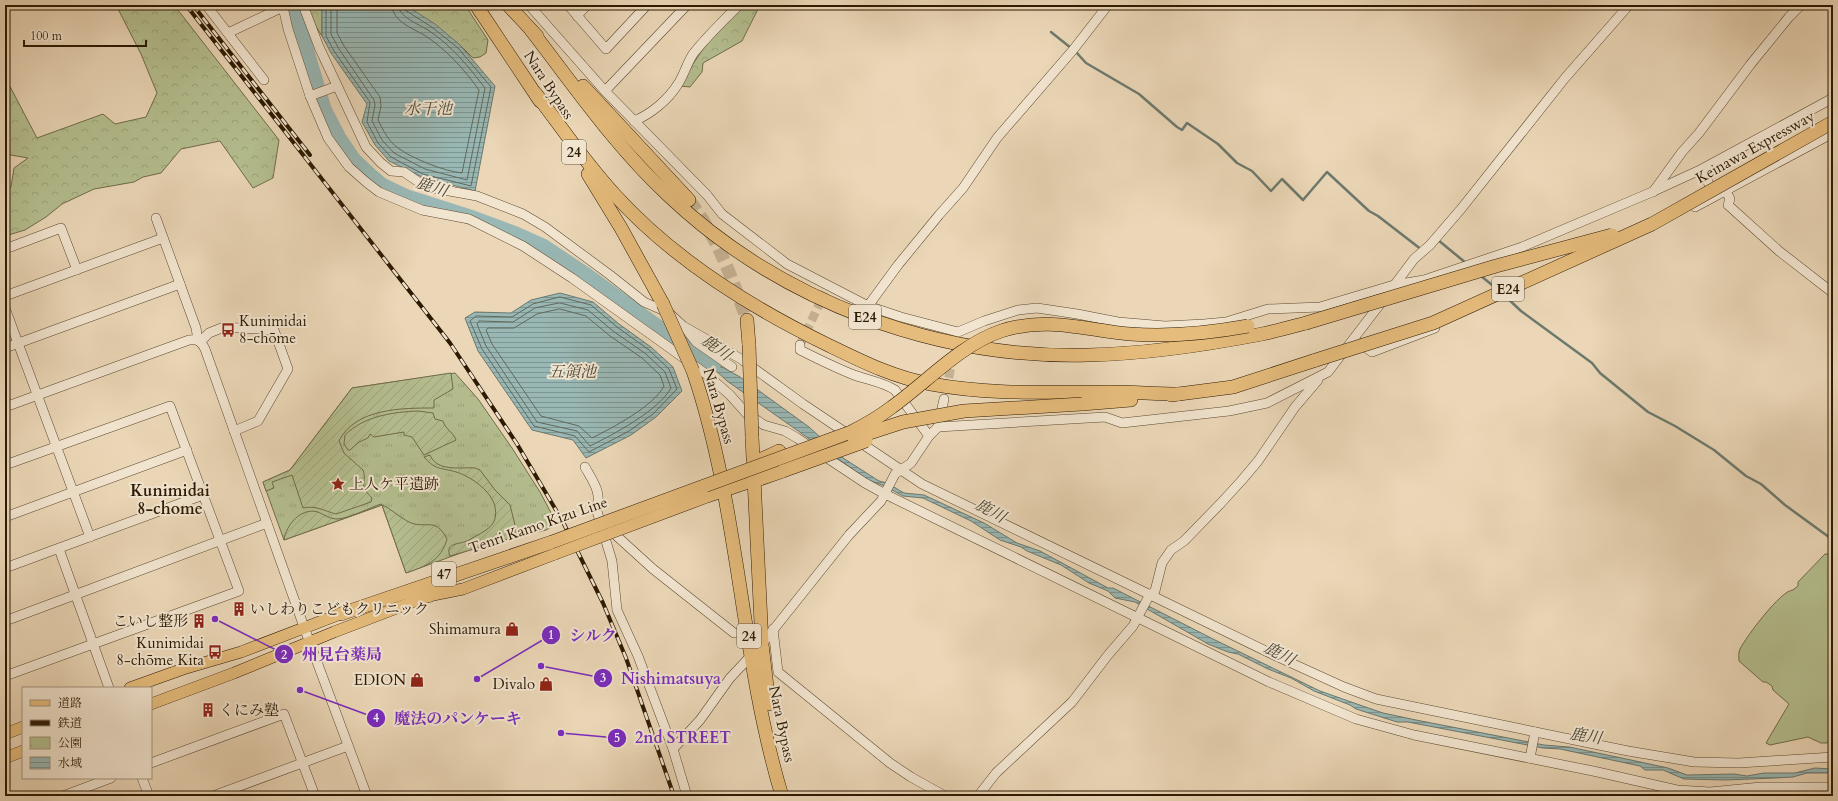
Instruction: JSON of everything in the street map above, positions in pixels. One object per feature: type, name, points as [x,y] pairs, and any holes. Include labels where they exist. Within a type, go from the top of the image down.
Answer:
[{"type":"highway","name":"Nara Bypass","points":[[476,5],[536,94],[621,228],[663,304],[704,402],[725,491],[752,656],[771,756],[782,796]]},
{"type":"highway","name":"Nara Bypass","points":[[508,5],[689,200]]},
{"type":"highway","name":"E24","points":[[531,30],[589,106],[627,152],[653,180],[692,217],[766,270],[802,290],[858,315],[888,325],[950,342],[1014,352],[1053,355],[1088,355],[1162,349],[1264,334],[1306,323],[1481,270],[1617,233],[1693,200]]},
{"type":"highway","name":"E24","points":[[536,94],[597,174],[624,205],[655,235],[697,268],[742,298],[789,326],[846,353],[908,378],[948,387],[1012,392],[1179,394],[1233,386],[1433,323],[1652,224],[1693,200]]},
{"type":"highway","name":"Keinawa Expressway","points":[[1693,200],[1833,122]]},
{"type":"highway","points":[[753,463],[866,416],[894,397],[954,348],[987,328],[999,323],[1023,317],[1048,315],[1070,318],[1106,331]]},
{"type":"highway","name":"Nara Bypass","points":[[747,320],[762,644],[769,704],[786,796]]},
{"type":"highway","points":[[428,596],[440,588],[851,432],[892,408],[965,350],[1000,332],[1023,326],[1050,323],[1077,325],[1106,331],[1143,334],[1192,334],[1248,326],[1293,326]]},
{"type":"highway","points":[[341,614],[552,545],[903,422],[964,411],[1112,402],[1179,394]]},
{"type":"highway","points":[[754,481],[866,441],[927,424],[1082,404]]},
{"type":"main road","name":"Tenri Kamo Kizu Line","points":[[552,545],[753,463]]},
{"type":"main road","name":"Tenri Kamo Kizu Line","points":[[552,545],[754,481]]},
{"type":"main road","name":"47","points":[[152,704],[234,673],[428,596]]},
{"type":"main road","points":[[133,687],[183,669],[242,652],[341,614]]},
{"type":"main road","points":[[5,734],[22,727]]},
{"type":"main road","points":[[5,758],[22,751]]},
{"type":"street","points":[[206,5],[264,80]]},
{"type":"street","points":[[303,5],[319,47],[366,147],[380,163],[391,171],[404,172],[420,183],[433,188],[477,196],[523,214],[560,237],[644,302],[669,313],[683,326],[696,342],[732,367]]},
{"type":"street","points":[[529,5],[605,91],[707,196],[722,214],[787,264],[826,289],[868,306],[901,317],[958,332],[984,321],[1018,310],[1037,308],[1118,322],[1165,326],[1226,322],[1268,309],[1320,307],[1394,285],[1424,280],[1522,247],[1652,192],[1702,169],[1833,98]]},
{"type":"street","points":[[568,5],[606,49],[647,5]]},
{"type":"street","points":[[577,16],[587,5]]},
{"type":"street","points":[[605,91],[687,5]]},
{"type":"street","points":[[634,121],[647,116],[678,85],[693,55],[720,23],[739,5]]},
{"type":"street","points":[[868,306],[898,265],[938,215],[963,188],[997,138],[1073,50],[1108,5]]},
{"type":"street","points":[[938,427],[1105,417],[1122,423],[1229,411],[1267,403],[1320,377],[1328,372],[1414,259],[1430,244],[1461,209],[1565,78],[1629,5]]},
{"type":"street","points":[[1652,192],[1750,65],[1789,17],[1801,5]]},
{"type":"street","points":[[228,33],[282,6],[310,96],[328,138],[349,167],[379,192],[422,210],[468,219],[523,246],[572,278],[706,374],[752,417],[764,425],[785,431],[865,483],[1139,616],[1269,682],[1356,719],[1414,735],[1530,757],[1677,790],[1710,792],[1761,787],[1833,787]]},
{"type":"street","points":[[310,96],[337,86]]},
{"type":"street","points":[[1353,339],[1372,352],[1409,339],[1528,287],[1715,197],[1833,133]]},
{"type":"street","points":[[1702,169],[1715,197]]},
{"type":"street","points":[[1726,191],[1730,199],[1728,205],[1780,251],[1833,293]]},
{"type":"street","points":[[156,218],[196,328],[199,341],[205,349],[304,628],[367,796]]},
{"type":"street","points":[[5,249],[61,228],[77,270]]},
{"type":"street","points":[[5,296],[163,238]]},
{"type":"street","points":[[5,348],[180,284]]},
{"type":"street","points":[[5,308],[72,492],[90,537]]},
{"type":"street","points":[[683,326],[741,359],[898,472],[1149,596],[1344,688],[1369,697],[1414,708],[1535,734],[1694,762],[1739,763],[1833,757]]},
{"type":"street","points":[[5,407],[189,340],[199,341],[209,333],[224,327],[274,330],[288,369],[258,421],[234,431]]},
{"type":"street","points":[[800,345],[800,350],[813,357],[854,375],[895,390],[929,436]]},
{"type":"street","points":[[978,796],[996,773],[1072,702],[1139,616],[1149,596],[1155,591],[1162,563],[1171,550],[1188,537],[1242,480],[1258,461],[1295,407],[1320,377]]},
{"type":"street","points":[[672,749],[696,725],[730,678],[752,656],[850,535],[881,501],[898,472],[911,463],[929,436],[938,427],[944,399]]},
{"type":"street","points":[[5,465],[170,406],[239,591],[5,676]]},
{"type":"street","points":[[5,517],[187,450]]},
{"type":"street","points":[[585,467],[595,485],[599,502],[596,508],[612,561],[617,610],[638,656],[672,749],[687,796]]},
{"type":"street","points":[[5,568],[203,495]]},
{"type":"street","points":[[5,621],[267,523]]},
{"type":"street","points":[[602,527],[611,530],[653,569],[734,633]]},
{"type":"street","points":[[58,549],[109,687]]},
{"type":"street","points":[[773,629],[778,672],[890,763],[911,777],[945,796]]},
{"type":"street","points":[[152,763],[284,714],[315,796]]},
{"type":"street","points":[[1530,757],[1535,734]]},
{"type":"street","points":[[213,796],[348,746]]},
{"type":"street","points":[[63,796],[108,779]]},
{"type":"street","points":[[142,779],[149,796]]},
{"type":"green space","points":[[116,5],[174,5],[279,140],[273,178],[253,188],[220,141],[181,149],[161,173],[143,177],[134,182],[94,189],[62,204],[46,217],[25,230],[5,236],[5,190],[11,187],[14,168],[28,158],[5,154],[5,77],[37,138],[103,114],[115,124],[146,117],[157,93],[141,54]]},
{"type":"green space","points":[[306,5],[322,5],[322,36],[311,19]]},
{"type":"green space","points":[[405,5],[465,5],[488,40],[486,53],[480,57],[473,58],[460,45]]},
{"type":"green space","points":[[744,5],[760,5],[742,41],[703,63],[702,72],[690,87],[680,86],[708,43],[724,24]]},
{"type":"green space","points":[[451,373],[453,389],[434,400],[434,408],[395,410],[368,416],[356,422],[346,430],[339,441],[344,453],[363,470],[364,486],[372,498],[371,502],[336,514],[316,508],[303,508],[292,475],[272,482],[274,488],[266,491],[263,482],[290,470],[352,388]]},
{"type":"green space","points":[[455,373],[478,399],[512,448],[540,492],[557,524],[546,530],[480,546],[406,573],[382,505],[284,540],[263,482],[290,470],[352,388]]},
{"type":"green space","points":[[418,411],[433,413],[435,419],[443,421],[456,440],[424,455],[412,437],[404,435],[404,432],[374,437],[370,434],[368,438],[359,442],[350,450],[348,450],[344,444],[345,435],[361,423],[379,416],[399,412]]},
{"type":"green space","points":[[430,455],[438,464],[449,468],[475,468],[480,470],[495,490],[510,505],[515,525],[515,537],[450,556],[449,549],[452,545],[469,540],[486,530],[492,524],[496,513],[495,507],[490,496],[476,482],[464,475],[433,465],[424,457]]},
{"type":"green space","points":[[381,504],[413,524],[434,525],[438,527],[447,539],[441,553],[437,558],[420,568],[406,573],[382,505],[354,515]]},
{"type":"green space","points":[[306,512],[318,512],[330,518],[338,519],[354,515],[284,540],[285,534],[291,523],[295,518]]},
{"type":"green space","points":[[1825,554],[1833,554],[1833,734],[1827,743],[1821,743],[1808,737],[1770,745],[1766,743],[1789,704],[1773,690],[1772,686],[1766,682],[1763,682],[1739,661],[1739,651],[1764,615],[1780,598],[1798,586],[1798,582]]},
{"type":"water","name":"水干池","points":[[322,5],[405,5],[435,24],[460,45],[495,86],[475,191],[422,177],[389,161],[375,145],[362,122],[367,104],[331,53],[322,36]]},
{"type":"water","name":"五領池","points":[[560,293],[593,302],[619,324],[651,347],[673,367],[682,391],[656,417],[631,435],[586,458],[573,440],[532,430],[478,351],[465,318],[475,312],[511,313],[531,300]]},
{"type":"water","points":[[697,353],[740,377],[809,427],[843,458],[879,481],[887,483],[904,493],[924,495],[984,523],[1017,543],[1040,551],[1108,588],[1113,588],[1320,691],[1383,713],[1544,745],[1569,747],[1668,768],[1687,775],[1734,774],[1747,776],[1764,773],[1795,773],[1815,768],[1833,769],[1833,773],[1807,773],[1793,777],[1726,780],[1684,779],[1663,770],[1645,770],[1640,766],[1560,749],[1543,748],[1408,722],[1397,722],[1356,709],[1350,705],[1314,691],[1291,678],[1268,669],[1238,654],[1228,652],[1208,644],[1135,602],[1115,598],[1108,591],[1089,583],[1061,565],[1021,547],[1000,540],[971,521],[923,498],[903,496],[885,486],[868,480],[727,381]]},
{"type":"waterway","name":"鹿川","points":[[293,5],[324,109],[339,138],[354,160],[370,175],[382,185],[407,197],[473,218],[543,246],[588,276],[713,365]]},
{"type":"waterway","points":[[1051,32],[1076,52],[1086,63],[1139,94],[1177,127],[1182,130],[1187,123],[1218,144],[1237,163],[1252,171],[1271,191],[1282,179],[1303,200],[1327,172],[1369,211],[1378,216],[1422,250]]},
{"type":"waterway","points":[[1438,240],[1466,263]]},
{"type":"waterway","points":[[1481,276],[1497,289]]},
{"type":"waterway","points":[[1504,295],[1521,311],[1592,363],[1600,373],[1648,412],[1675,426],[1714,450],[1746,476],[1761,484],[1785,505],[1833,540]]},
{"type":"tunnel","points":[[689,200],[716,243],[747,320]]},
{"type":"tunnel","points":[[800,345],[825,292]]},
{"type":"tunnel","points":[[946,391],[953,357]]},
{"type":"railway","points":[[186,5],[450,343],[517,444],[563,522],[603,603],[626,658],[674,796]]},
{"type":"railway","points":[[193,5],[310,155]]},
{"type":"place","name":"Kunimidai 8-chōme","points":[[228,330]]},
{"type":"place","name":"上人ケ平遺跡","points":[[338,484]]},
{"type":"place","name":"いしわりこどもクリニック","points":[[239,609]]},
{"type":"place","name":"州見台薬局","points":[[215,619]]},
{"type":"place","name":"こいし整形","points":[[199,621]]},
{"type":"place","name":"Shimamura","points":[[512,629]]},
{"type":"place","name":"Kunimidai 8-chōme Kita","points":[[215,652]]},
{"type":"place","name":"Nishimatsuya","points":[[541,666]]},
{"type":"place","name":"シルク","points":[[477,679]]},
{"type":"place","name":"EDION","points":[[417,680]]},
{"type":"place","name":"Divalo","points":[[546,684]]},
{"type":"place","name":"魔法のパンケーキ","points":[[300,690]]},
{"type":"place","name":"くにみ塾","points":[[208,710]]},
{"type":"place","name":"2nd STREET","points":[[561,733]]},
{"type":"district","name":"Kunimidai 8-chome","points":[[170,499]]}]
